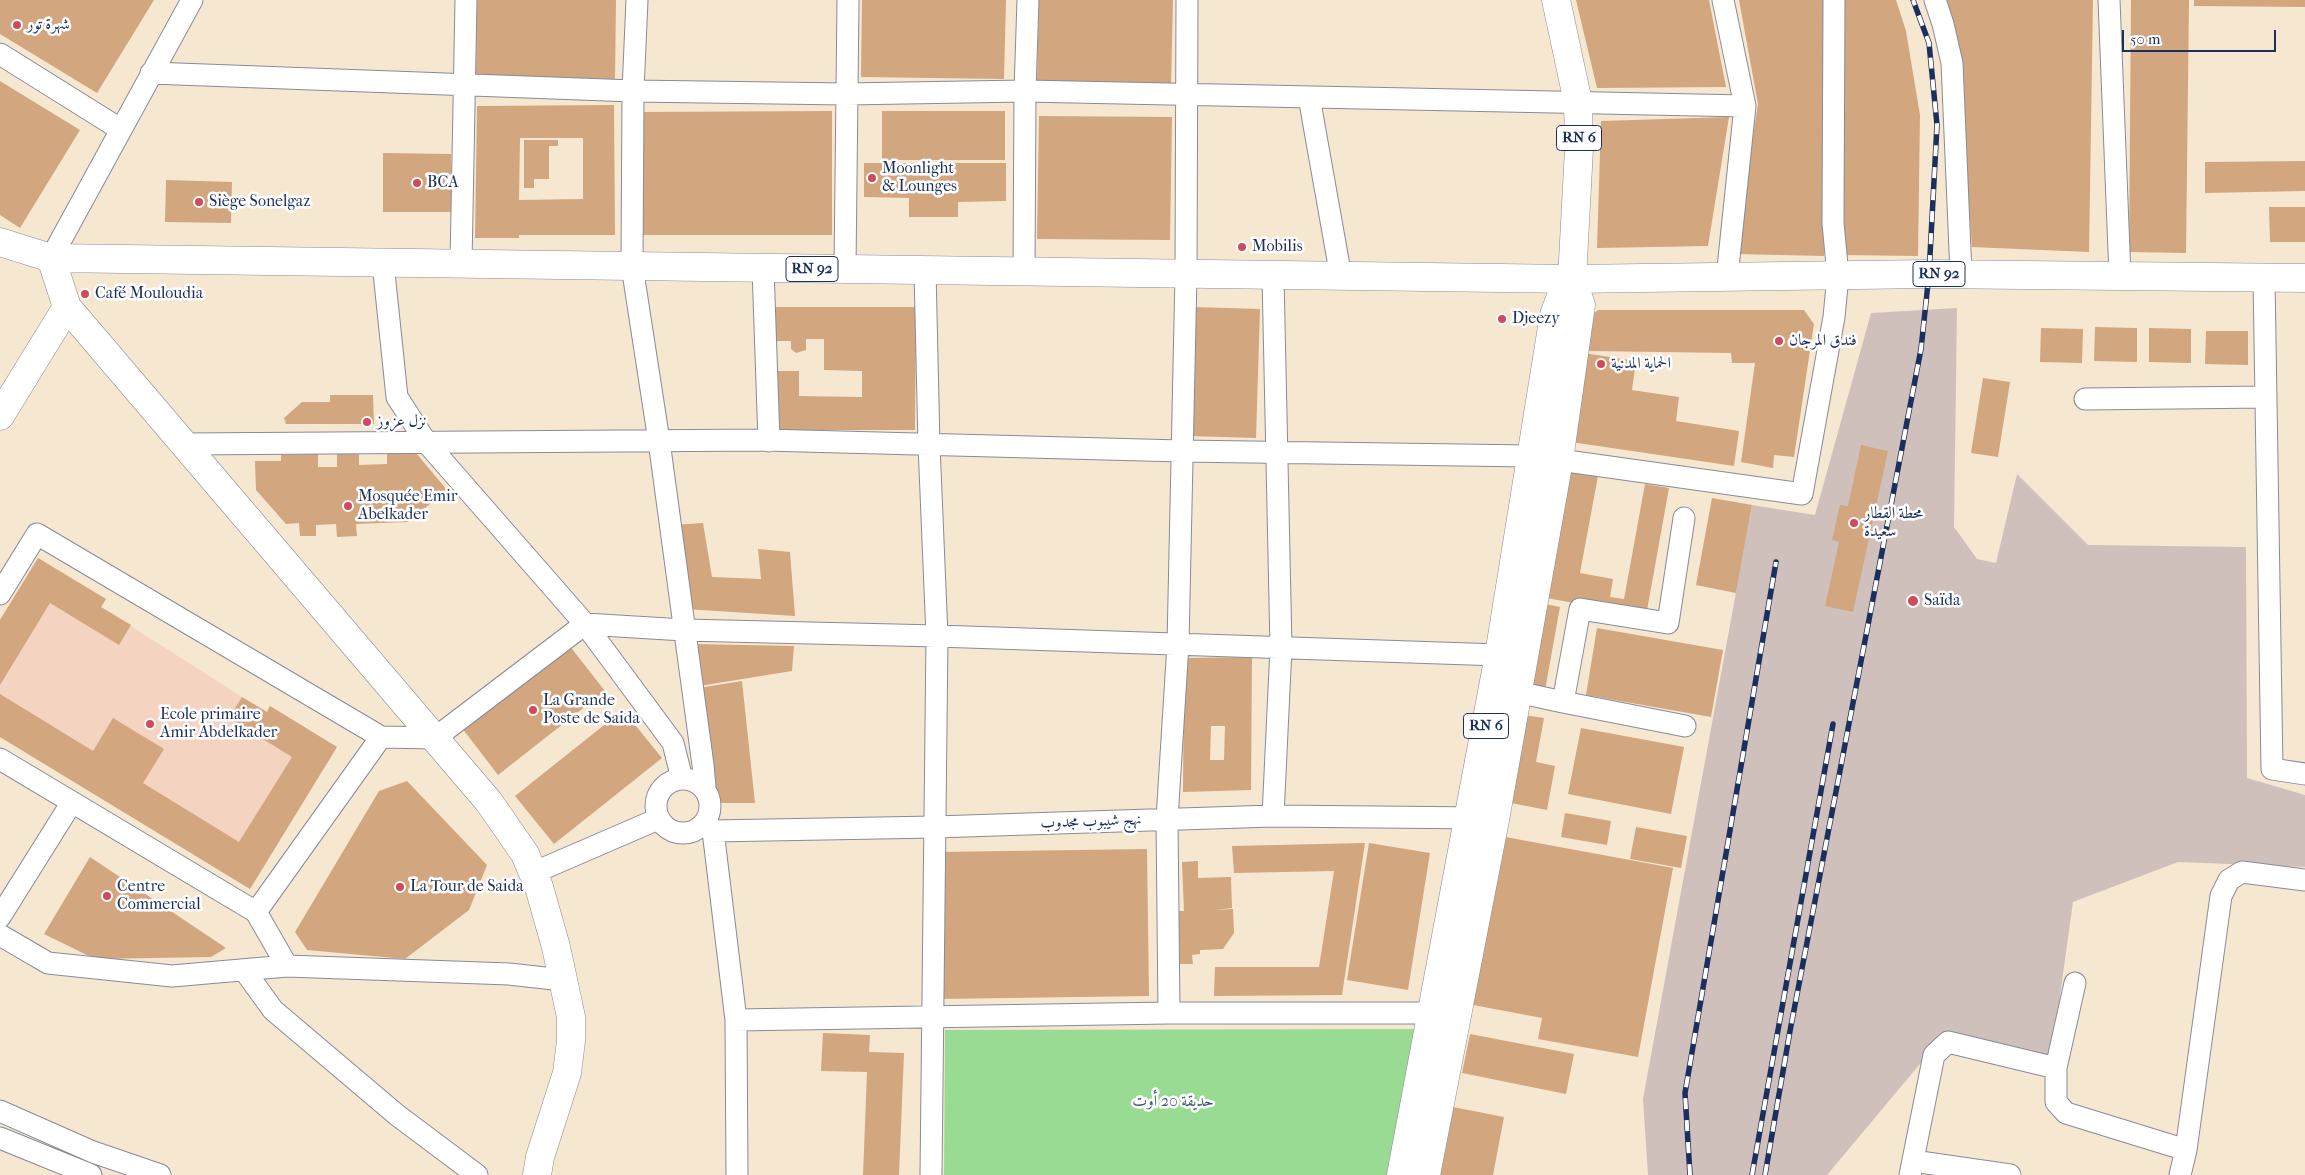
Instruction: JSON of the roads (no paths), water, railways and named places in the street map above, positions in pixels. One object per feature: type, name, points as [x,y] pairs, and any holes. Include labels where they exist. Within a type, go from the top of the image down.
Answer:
[{"type":"main road","name":"RN 6","points":[[1482,818],[1517,692],[1510,658],[1559,460],[1581,305],[1572,279],[1579,148],[1578,102],[1556,0]]},
{"type":"main road","name":"RN 92","points":[[0,242],[51,258],[1341,277],[1572,279],[1961,274],[2305,278]]},
{"type":"main road","points":[[51,258],[67,307],[489,802],[525,854],[556,947],[571,1017],[572,1041],[567,1073],[540,1157],[537,1175]]},
{"type":"main road","name":"RN 6","points":[[1401,1175],[1444,1013],[1482,818],[1510,658],[1532,456],[1554,315],[1561,296],[1572,279]]},
{"type":"main road","points":[[0,416],[67,307]]},
{"type":"main road","name":"RN 6","points":[[1426,1175],[1444,1013]]},
{"type":"street","points":[[51,258],[192,0]]},
{"type":"street","points":[[461,264],[466,85],[466,0]]},
{"type":"street","points":[[637,0],[633,91],[632,266],[659,441],[705,787],[711,802],[707,825],[736,1020],[736,1175]]},
{"type":"street","points":[[845,269],[848,0]]},
{"type":"street","points":[[1024,272],[1024,91],[1028,0]]},
{"type":"street","points":[[1168,1013],[1167,819],[1178,644],[1186,274],[1187,0]]},
{"type":"street","points":[[1723,0],[1745,106],[1728,277]]},
{"type":"street","points":[[185,444],[768,441],[1277,453],[1532,456],[1802,494],[1834,317],[1838,276],[1833,223],[1834,0]]},
{"type":"street","points":[[1935,0],[1943,24],[1952,64],[1961,274]]},
{"type":"street","points":[[2108,0],[2120,276]]},
{"type":"street","points":[[0,54],[120,129]]},
{"type":"street","points":[[151,73],[633,91],[846,94],[1024,91],[1745,106]]},
{"type":"street","points":[[1309,97],[1341,277]]},
{"type":"street","points":[[383,263],[397,398],[426,442],[585,624],[673,743],[682,779]]},
{"type":"street","points":[[763,268],[768,441]]},
{"type":"street","points":[[925,271],[929,445],[937,636],[931,1175]]},
{"type":"street","points":[[1273,276],[1281,648],[1274,816]]},
{"type":"street","points":[[2264,278],[2272,769],[2305,774]]},
{"type":"street","points":[[2085,399],[2266,397]]},
{"type":"street","points":[[1563,702],[1580,609],[1668,623],[1684,518]]},
{"type":"street","points":[[0,594],[37,534],[381,737],[435,738],[585,624],[684,630],[1178,644],[1510,658]]},
{"type":"street","points":[[1517,692],[1685,726]]},
{"type":"street","points":[[673,743],[699,734]]},
{"type":"street","points":[[256,912],[381,737]]},
{"type":"street","points":[[0,759],[256,912],[287,966]]},
{"type":"street","points":[[705,787],[690,778],[673,779],[661,788],[655,806],[658,819],[668,830],[686,834],[707,825]]},
{"type":"street","points":[[0,917],[72,802]]},
{"type":"street","name":"نهج شيبوب مجدوب","points":[[707,825],[935,827],[1274,816],[1482,818]]},
{"type":"street","points":[[533,874],[658,819]]},
{"type":"street","points":[[2180,1175],[2186,1150],[2221,896],[2229,880],[2242,872],[2305,880]]},
{"type":"street","points":[[0,935],[48,963],[172,976],[287,966],[509,974],[563,980]]},
{"type":"street","points":[[244,970],[273,1010],[397,1115],[477,1175]]},
{"type":"street","points":[[2075,983],[2056,1068],[2056,1102],[2066,1113],[2186,1150]]},
{"type":"street","points":[[736,1020],[1168,1013],[1444,1013]]},
{"type":"street","points":[[2010,1175],[1911,1168],[1934,1055],[1948,1042],[2056,1068]]},
{"type":"street","points":[[0,1111],[92,1152],[160,1175]]},
{"type":"street","points":[[0,1138],[91,1175]]},
{"type":"railway","points":[[1765,1175],[1790,1031],[1921,349],[1929,274],[1937,125],[1929,43],[1913,0]]},
{"type":"railway","points":[[1690,1175],[1685,1093],[1776,562]]},
{"type":"railway","points":[[1752,1175],[1833,724]]},
{"type":"place","name":"شهرة تور","points":[[17,25]]},
{"type":"place","name":"Moonlight & Lounges","points":[[872,178]]},
{"type":"place","name":"BCA","points":[[417,183]]},
{"type":"place","name":"Siège Sonelgaz","points":[[199,202]]},
{"type":"place","name":"Mobilis","points":[[1242,247]]},
{"type":"place","name":"Café Mouloudia","points":[[85,294]]},
{"type":"place","name":"Djeezy","points":[[1502,319]]},
{"type":"place","name":"فندق المرجان","points":[[1779,341]]},
{"type":"place","name":"الحماية المدنية","points":[[1601,364]]},
{"type":"place","name":"نزل عزوز","points":[[367,422]]},
{"type":"place","name":"Mosquée Emir Abelkader","points":[[348,506]]},
{"type":"place","name":"محطة القطار سعيدة","points":[[1854,523]]},
{"type":"place","name":"Saïda","points":[[1913,601]]},
{"type":"place","name":"La Grande Poste de Saida","points":[[533,710]]},
{"type":"place","name":"Ecole primaire Amir Abdelkader","points":[[150,724]]},
{"type":"place","name":"La Tour de Saida","points":[[400,887]]},
{"type":"place","name":"Centre Commercial","points":[[107,896]]},
{"type":"park label","name":"حديقة 20 أوت","points":[[1173,1102]]}]
